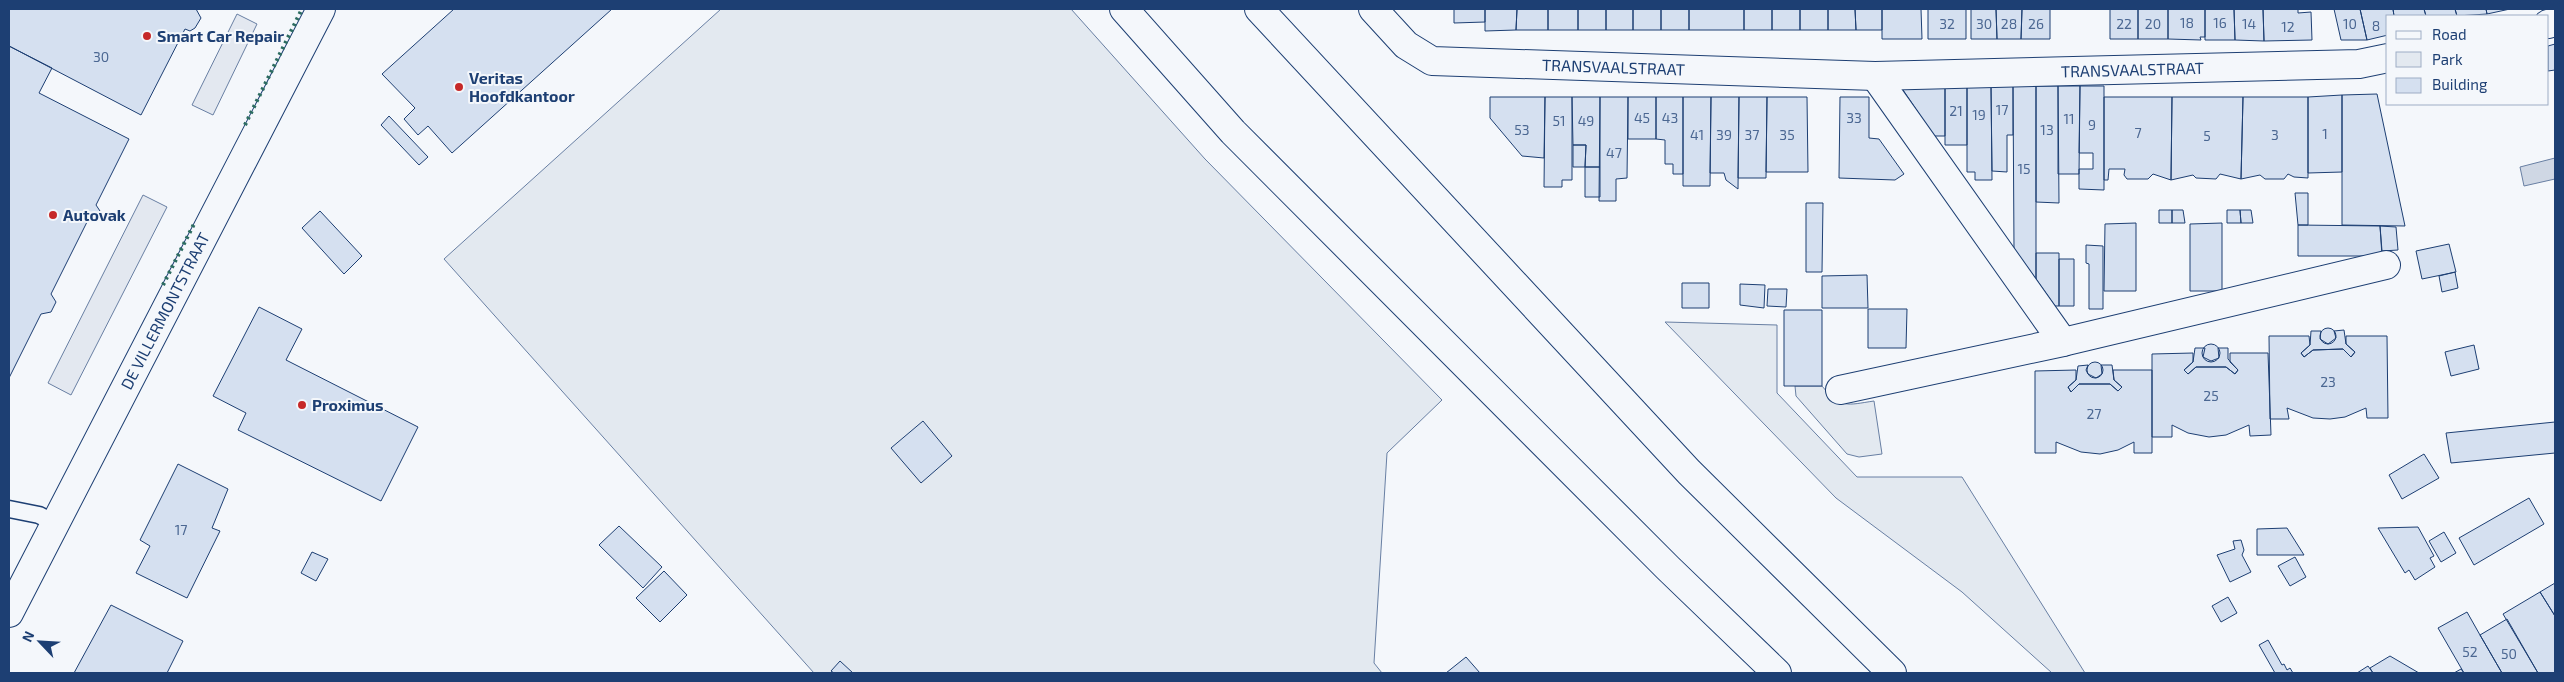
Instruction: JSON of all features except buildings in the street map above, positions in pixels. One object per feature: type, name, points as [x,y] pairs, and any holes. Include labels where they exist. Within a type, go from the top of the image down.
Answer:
[{"type":"main road","name":"DE VILLERMONTSTRAAT","points":[[9,613],[321,9]]},
{"type":"main road","points":[[1124,9],[1240,139],[1668,568],[1777,673]]},
{"type":"main road","points":[[1259,9],[1688,472],[1892,673]]},
{"type":"main road","name":"TRANSVAALSTRAAT","points":[[1373,9],[1406,45],[1432,61],[1875,76],[2359,64],[2386,58]]},
{"type":"main road","points":[[1875,76],[2063,342]]},
{"type":"main road","points":[[1840,390],[2063,342],[2386,264]]},
{"type":"lane","points":[[9,508],[39,515],[55,523]]},
{"type":"green space","points":[[721,9],[1071,9],[1205,159],[1442,400],[1387,453],[1374,663],[1382,673],[814,673],[444,259]]},
{"type":"green space","points":[[1665,322],[1777,325],[1777,393],[1857,477],[1962,477],[2085,673],[2052,673],[1962,592],[1836,498]]},
{"type":"green space","points":[[1795,386],[1822,386],[1834,399],[1845,404],[1874,401],[1882,454],[1859,457],[1847,454],[1796,396]]},
{"type":"shaded area","points":[[237,14],[257,24],[213,115],[192,105]]},
{"type":"shaded area","points":[[2555,158],[2555,179],[2524,186],[2520,167]]},
{"type":"shaded area","points":[[143,195],[167,207],[71,395],[48,383]]},
{"type":"hedge","points":[[245,125],[302,9]]},
{"type":"hedge","points":[[163,285],[195,222]]},
{"type":"place","name":"Smart Car Repair","points":[[147,36]]},
{"type":"place","name":"Veritas Hoofdkantoor","points":[[459,87]]},
{"type":"place","name":"Autovak","points":[[53,215]]},
{"type":"place","name":"Proximus","points":[[302,405]]}]
